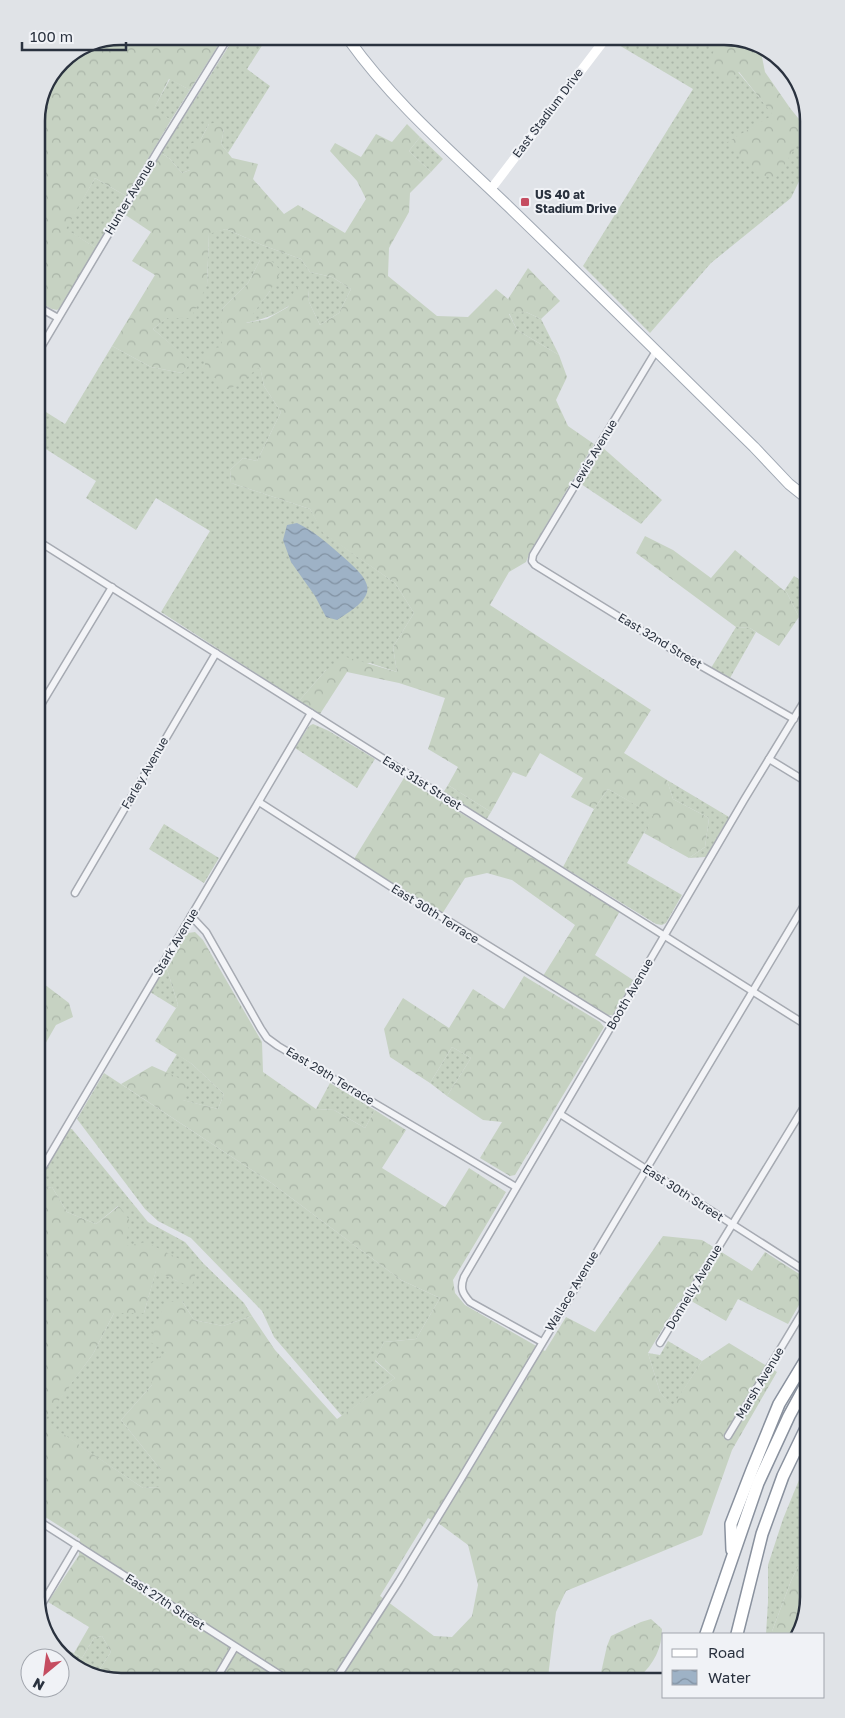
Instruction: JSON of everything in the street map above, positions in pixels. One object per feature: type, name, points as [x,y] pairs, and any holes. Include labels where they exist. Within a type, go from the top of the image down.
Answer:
[{"type":"highway","points":[[733,1554],[731,1524],[779,1404],[800,1369]]},
{"type":"highway","points":[[706,1633],[758,1483],[800,1396]]},
{"type":"highway","points":[[737,1633],[762,1534],[783,1476],[800,1441]]},
{"type":"main road","points":[[352,45],[367,66],[412,115],[491,189],[800,493]]},
{"type":"main road","name":"East Stadium Drive","points":[[491,189],[601,45]]},
{"type":"street","name":"Hunter Avenue","points":[[45,340],[224,45]]},
{"type":"street","points":[[45,311],[58,318]]},
{"type":"street","name":"Lewis Avenue","points":[[532,557],[656,351]]},
{"type":"street","name":"East 31st Street","points":[[45,545],[800,1021]]},
{"type":"street","name":"East 32nd Street","points":[[532,557],[532,561],[535,564],[657,640],[794,719]]},
{"type":"street","points":[[45,698],[112,587]]},
{"type":"street","name":"Farley Avenue","points":[[75,893],[216,653]]},
{"type":"street","name":"Booth Avenue","points":[[542,1342],[470,1302],[464,1296],[461,1285],[464,1277],[800,709]]},
{"type":"street","name":"Stark Avenue","points":[[45,1163],[311,713]]},
{"type":"street","points":[[769,759],[800,778]]},
{"type":"street","name":"East 30th Terrace","points":[[259,802],[407,897],[613,1023]]},
{"type":"street","name":"Wallace Avenue","points":[[340,1673],[409,1564],[800,912]]},
{"type":"street","name":"East 29th Terrace","points":[[191,916],[206,932],[267,1038],[516,1187]]},
{"type":"street","name":"Donnelly Avenue","points":[[660,1343],[800,1113]]},
{"type":"street","name":"East 30th Street","points":[[560,1114],[800,1268]]},
{"type":"street","name":"Marsh Avenue","points":[[728,1436],[800,1316]]},
{"type":"street","name":"East 27th Street","points":[[45,1525],[277,1673]]},
{"type":"street","points":[[45,1599],[77,1545]]},
{"type":"street","points":[[220,1673],[234,1647]]},
{"type":"green space","points":[[218,45],[190,90],[169,79],[154,109],[171,120],[126,196],[95,178],[66,229],[96,248],[60,308],[57,310],[45,305],[45,116],[53,87],[71,64],[92,51],[106,46]]},
{"type":"green space","points":[[229,45],[262,45],[247,69],[270,86],[228,153],[221,144],[224,129],[209,124],[200,141],[190,170],[182,173],[169,158],[161,153]]},
{"type":"green space","points":[[619,45],[722,45],[738,72],[774,115],[727,143],[800,139],[800,179],[791,198],[711,263],[650,333],[583,266],[693,89]]},
{"type":"green space","points":[[716,45],[744,48],[762,55],[765,72],[800,120],[800,141],[775,179],[754,172],[726,143],[773,115],[739,72],[725,82],[709,62]]},
{"type":"green space","points":[[170,79],[190,90],[171,120],[153,110]]},
{"type":"green space","points":[[218,122],[224,129],[221,144],[232,158],[258,164],[253,179],[284,214],[298,205],[345,233],[366,199],[357,181],[330,151],[335,143],[361,157],[376,134],[392,142],[407,124],[420,137],[409,151],[431,172],[410,193],[409,212],[389,248],[388,276],[437,316],[468,317],[496,289],[508,299],[528,268],[560,301],[541,319],[526,312],[509,314],[517,330],[559,355],[567,377],[556,400],[568,426],[594,444],[530,552],[526,562],[509,572],[490,605],[651,710],[624,753],[667,780],[673,799],[709,818],[705,847],[689,858],[644,833],[653,815],[608,789],[594,809],[571,797],[583,778],[540,753],[526,777],[513,772],[491,812],[448,785],[458,767],[428,749],[445,698],[399,683],[347,672],[320,714],[299,701],[326,670],[346,657],[397,672],[393,647],[414,613],[395,583],[323,533],[310,509],[231,483],[230,470],[243,458],[257,461],[281,412],[264,386],[260,367],[230,389],[219,389],[217,379],[205,374],[205,349],[222,347],[221,310],[248,283],[260,260],[273,262],[281,271],[270,291],[246,323],[267,319],[288,307],[296,286],[308,290],[309,302],[320,325],[339,313],[351,289],[332,277],[310,272],[301,259],[226,229],[209,234],[207,285],[191,318],[167,318],[153,329],[192,362],[182,373],[151,367],[112,346],[155,275],[132,261],[151,232],[124,214],[161,153],[169,158],[182,173],[190,170],[188,144],[200,141],[209,124]]},
{"type":"green space","points":[[420,137],[443,159],[431,172],[409,151]]},
{"type":"green space","points":[[95,178],[126,196],[96,248],[65,229]]},
{"type":"green space","points":[[226,229],[301,259],[310,272],[332,277],[351,289],[339,313],[320,325],[309,302],[308,290],[279,312],[245,323],[270,291],[260,260],[248,283],[221,310],[260,366],[264,386],[281,412],[257,461],[243,458],[230,470],[231,483],[310,509],[324,533],[395,583],[414,613],[393,647],[397,672],[370,663],[326,670],[299,701],[161,612],[210,531],[156,498],[136,530],[86,498],[96,481],[45,448],[45,411],[65,424],[112,346],[151,367],[182,373],[191,362],[153,329],[207,285],[209,233]]},
{"type":"green space","points":[[526,312],[541,319],[559,355],[517,330],[509,313]]},
{"type":"green space","points":[[602,447],[662,500],[641,524],[581,484]]},
{"type":"green space","points":[[645,536],[673,550],[711,578],[735,550],[787,593],[799,617],[779,646],[750,628],[736,627],[636,553]]},
{"type":"green space","points":[[794,576],[800,580],[800,618],[787,593],[784,591]]},
{"type":"green space","points":[[736,627],[750,628],[756,632],[730,678],[711,668]]},
{"type":"green space","points":[[313,724],[329,731],[375,759],[357,788],[295,748],[309,726]]},
{"type":"green space","points":[[404,778],[620,911],[595,955],[633,980],[613,1015],[608,1015],[543,976],[575,925],[512,880],[487,873],[465,878],[442,914],[354,859]]},
{"type":"green space","points":[[667,780],[729,817],[706,857],[689,858],[705,847],[709,818],[673,799]]},
{"type":"green space","points":[[448,785],[491,812],[486,820],[443,793]]},
{"type":"green space","points":[[608,789],[654,815],[627,863],[682,895],[666,923],[662,925],[656,924],[563,867],[594,809]]},
{"type":"green space","points":[[164,824],[219,858],[204,883],[149,849]]},
{"type":"green space","points":[[195,932],[203,940],[262,1042],[263,1072],[316,1109],[334,1110],[365,1128],[375,1110],[406,1130],[382,1168],[445,1207],[469,1168],[506,1192],[453,1280],[455,1293],[465,1305],[545,1351],[566,1317],[595,1332],[663,1236],[702,1240],[752,1271],[765,1252],[800,1274],[800,1303],[788,1324],[738,1299],[726,1321],[693,1302],[678,1303],[648,1353],[660,1392],[672,1407],[702,1361],[729,1343],[777,1372],[732,1450],[702,1535],[566,1591],[556,1612],[548,1673],[116,1673],[99,1670],[111,1652],[102,1636],[94,1638],[82,1658],[74,1653],[89,1627],[48,1602],[79,1555],[80,1539],[45,1517],[45,1422],[143,1488],[161,1487],[161,1470],[121,1420],[152,1385],[149,1365],[166,1352],[150,1342],[165,1302],[182,1301],[194,1320],[223,1326],[252,1316],[275,1350],[337,1419],[395,1378],[375,1360],[384,1342],[416,1339],[440,1298],[401,1280],[270,1182],[121,1084],[152,1066],[188,1082],[183,1100],[218,1109],[224,1094],[192,1064],[155,1041],[178,1005],[167,969],[188,933]],"holes":[[[428,1518],[468,1545],[478,1585],[472,1616],[452,1637],[434,1636],[380,1596]]]},
{"type":"green space","points":[[188,933],[167,969],[178,1005],[176,1008],[150,992],[182,937]]},
{"type":"green space","points":[[524,976],[600,1022],[604,1027],[515,1175],[510,1176],[480,1158],[502,1122],[483,1120],[447,1096],[471,1058],[452,1047],[430,1083],[390,1057],[384,1029],[403,998],[449,1028],[473,989],[504,1009]]},
{"type":"green space","points":[[45,985],[69,1003],[73,1017],[56,1025],[45,1044]]},
{"type":"green space","points":[[452,1047],[471,1058],[447,1096],[430,1083]]},
{"type":"green space","points":[[177,1054],[192,1064],[224,1094],[218,1109],[182,1100],[166,1072]]},
{"type":"green space","points":[[104,1073],[270,1182],[401,1280],[440,1298],[416,1339],[384,1342],[375,1361],[395,1378],[342,1416],[274,1337],[262,1311],[191,1238],[158,1221],[145,1209],[77,1119]]},
{"type":"green space","points":[[330,1083],[375,1110],[365,1128],[334,1110],[316,1109]]},
{"type":"green space","points":[[69,1129],[72,1129],[148,1222],[185,1242],[203,1263],[244,1303],[252,1316],[223,1326],[194,1320],[182,1301],[166,1352],[152,1385],[121,1420],[161,1470],[161,1487],[143,1488],[45,1422],[45,1418],[93,1354],[114,1313],[144,1313],[156,1270],[179,1282],[125,1246],[118,1206],[96,1224],[67,1212],[52,1187],[45,1188],[45,1170]]},
{"type":"green space","points":[[52,1187],[67,1212],[96,1224],[119,1206],[130,1221],[125,1246],[146,1242],[197,1268],[192,1286],[156,1271],[144,1313],[114,1313],[93,1354],[45,1420],[45,1188]]},
{"type":"green space","points":[[668,1341],[702,1361],[672,1408],[660,1392],[648,1353],[660,1355]]},
{"type":"green space","points":[[800,1478],[800,1562],[771,1633],[766,1633],[768,1565],[783,1519]]},
{"type":"green space","points":[[800,1562],[799,1607],[792,1631],[791,1633],[771,1633]]},
{"type":"green space","points":[[651,1619],[662,1629],[661,1643],[653,1661],[643,1673],[601,1673],[611,1636]]},
{"type":"green space","points":[[102,1636],[111,1652],[99,1670],[83,1663],[70,1651],[82,1658],[94,1638]]},
{"type":"water","points":[[297,523],[315,533],[331,546],[353,565],[366,582],[368,589],[366,596],[360,604],[337,620],[326,617],[315,596],[291,562],[283,540],[287,525]]},
{"type":"place","name":"US 40 at Stadium Drive","points":[[525,202]]}]
